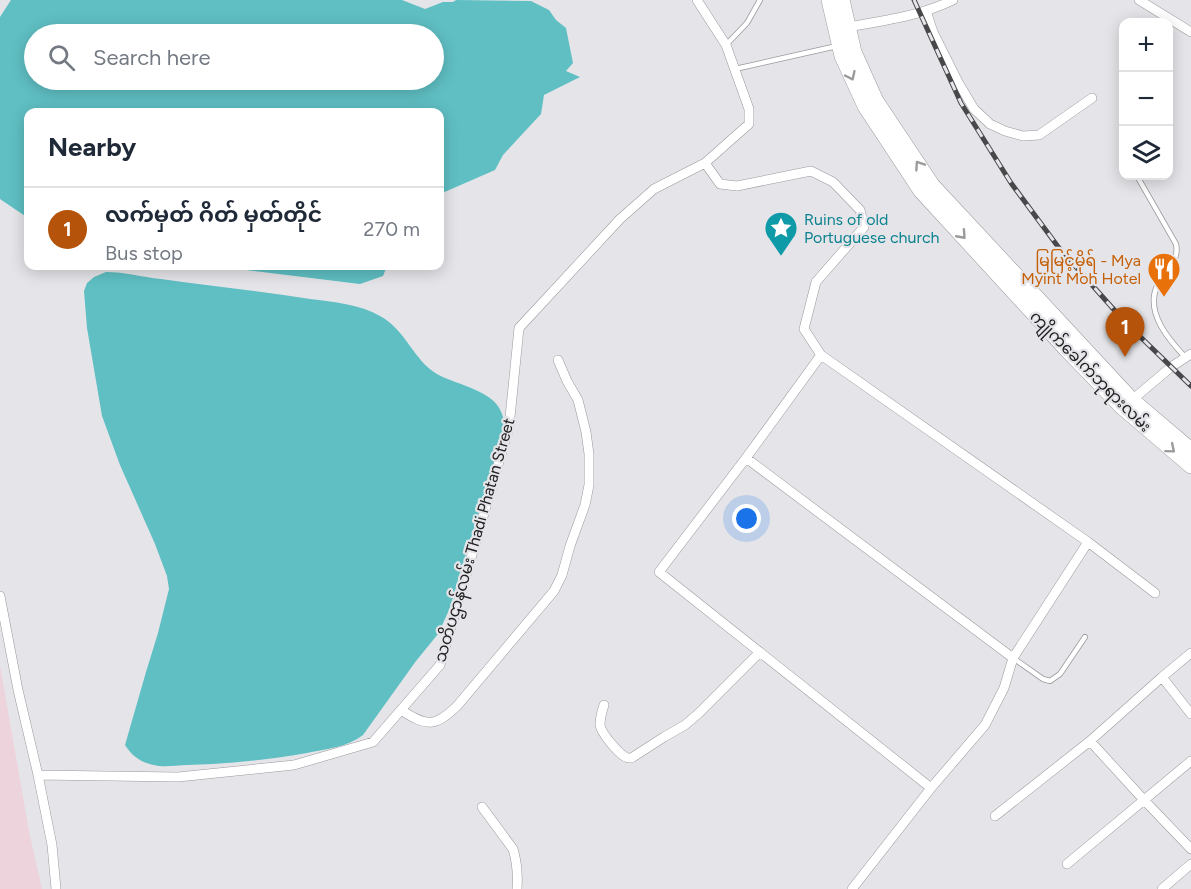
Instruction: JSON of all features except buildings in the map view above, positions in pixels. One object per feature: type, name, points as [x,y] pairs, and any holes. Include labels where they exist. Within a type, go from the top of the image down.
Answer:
[{"type":"main road","name":"ကျိုက်ခေါက်ဘုရားလမ်း","points":[[829,0],[842,56],[865,106],[921,191],[1122,407],[1191,466]]},
{"type":"main road","name":"ကျိုက်ခေါက်ဘုရားလမ်း","points":[[842,0],[854,52],[876,101],[932,184],[1132,400],[1191,450]]},
{"type":"street","points":[[697,0],[726,45],[735,69]]},
{"type":"street","points":[[1139,0],[1191,32]]},
{"type":"street","points":[[848,27],[926,11],[951,1]]},
{"type":"street","points":[[926,11],[933,32],[958,82],[974,109],[990,124],[1023,136],[1040,135],[1092,98]]},
{"type":"street","name":"သတိပဌာန်လမ်း Thadi Phatan Street","points":[[38,775],[178,777],[294,765],[373,742],[440,665],[509,427],[519,328],[620,219],[654,189],[705,164],[749,124],[749,109],[735,69]]},
{"type":"street","points":[[705,164],[720,183],[737,186],[811,171],[833,182],[860,210],[864,227],[816,282],[804,329],[820,355],[1088,542],[1155,593]]},
{"type":"street","points":[[820,355],[746,458],[659,572],[931,788]]},
{"type":"street","points":[[1132,400],[1188,356]]},
{"type":"street","points":[[401,710],[416,721],[436,722],[444,718],[457,706],[558,585],[587,498],[590,454],[578,400],[558,360]]},
{"type":"street","points":[[746,458],[1013,658]]},
{"type":"street","points":[[852,889],[931,788],[985,724],[1004,688],[1013,658],[1088,542]]},
{"type":"street","points":[[0,596],[52,845],[56,889]]},
{"type":"street","points":[[604,705],[600,727],[621,754],[633,758],[692,719],[760,652]]},
{"type":"street","points":[[995,816],[1090,741],[1191,653]]},
{"type":"street","points":[[1162,677],[1191,714]]},
{"type":"street","points":[[1090,741],[1191,849]]},
{"type":"street","points":[[1067,864],[1191,761]]},
{"type":"street","points":[[482,807],[513,849],[518,874],[517,889]]},
{"type":"street","points":[[1162,889],[1191,864]]},
{"type":"lane","points":[[726,45],[747,23],[760,0]]},
{"type":"lane","points":[[735,69],[839,45]]},
{"type":"lane","points":[[1139,180],[1176,244],[1177,250],[1174,261],[1154,294],[1158,320],[1171,342],[1188,356]]},
{"type":"lane","points":[[1013,658],[1043,679],[1050,681],[1060,674],[1085,637]]},
{"type":"shaded area","points":[[0,665],[29,831],[42,889],[0,889]]},
{"type":"water","points":[[11,0],[402,0],[425,9],[456,0],[531,1],[549,10],[566,28],[573,63],[566,71],[580,77],[544,95],[541,114],[503,155],[495,170],[444,192],[444,108],[24,108],[24,215],[0,199],[0,17]]},
{"type":"water","points":[[246,270],[385,270],[383,276],[360,284]]},
{"type":"water","points":[[106,272],[337,303],[364,309],[380,316],[397,329],[422,361],[437,374],[476,390],[493,401],[499,408],[505,430],[450,608],[438,634],[363,735],[357,739],[336,747],[277,758],[166,766],[139,760],[125,745],[169,589],[167,576],[155,544],[120,465],[102,416],[87,328],[84,291],[87,283]]},
{"type":"railway","points":[[914,0],[961,103],[1011,183],[1059,248],[1125,322],[1191,386]]},
{"type":"place","name":"Ruins of old Portuguese church","points":[[781,257]]},
{"type":"place","name":"မြမြင့်မိုရ် - Mya Myint Moh Hotel","points":[[1164,298]]},
{"type":"place","name":"လက်မှတ် ဂိတ် မှတ်တိုင်","points":[[1125,357]]}]
